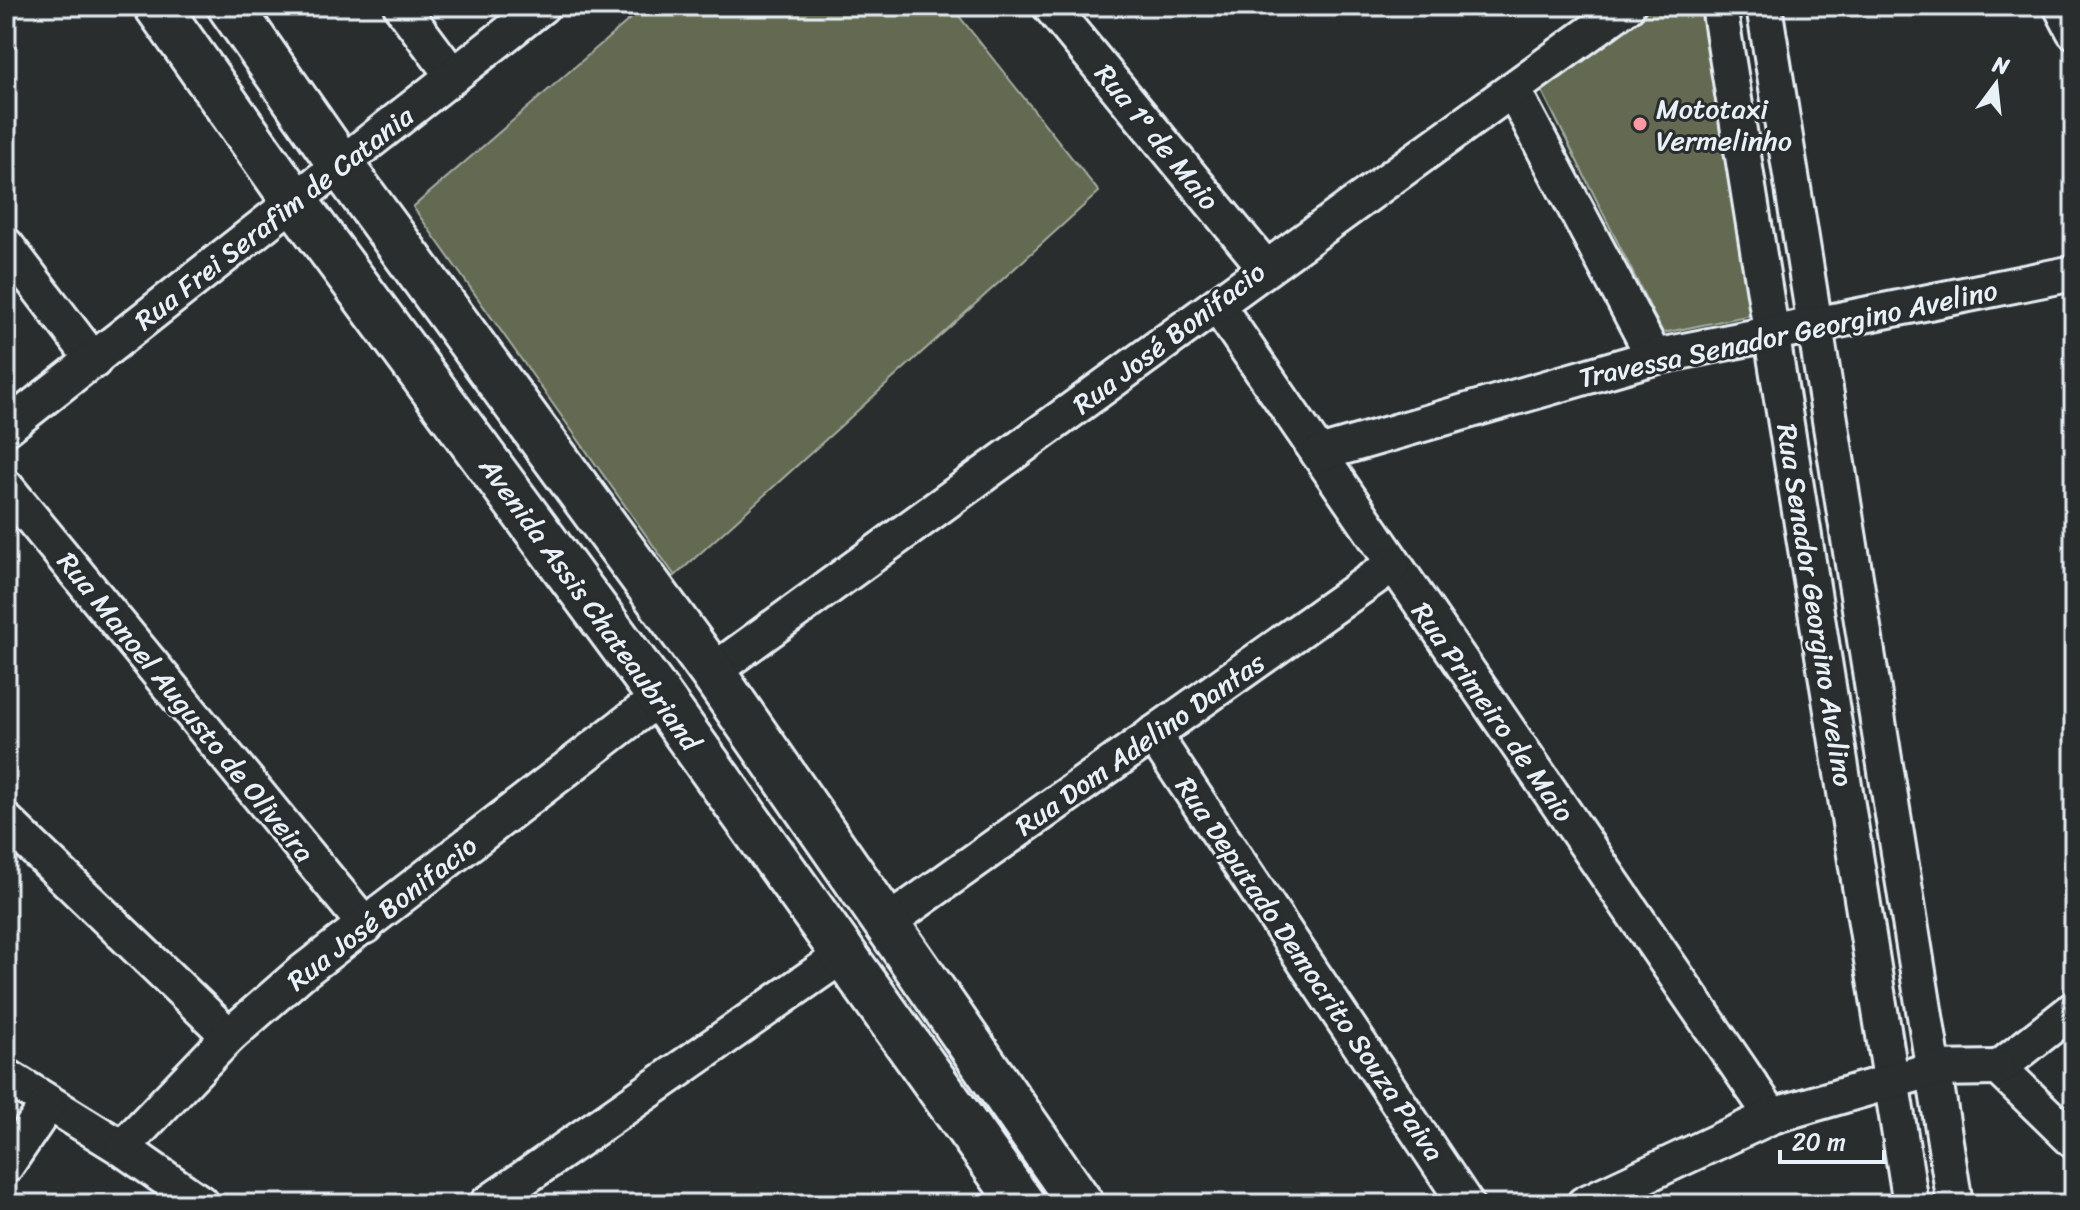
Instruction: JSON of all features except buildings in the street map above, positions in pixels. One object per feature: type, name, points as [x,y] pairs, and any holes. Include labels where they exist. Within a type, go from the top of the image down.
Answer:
[{"type":"main road","name":"Avenida Assis Chateaubriand","points":[[157,6],[293,199],[660,697],[1022,1204]]},
{"type":"main road","name":"Avenida Assis Chateaubriand","points":[[230,6],[340,164],[712,672],[1081,1204]]},
{"type":"street","points":[[401,6],[453,76]]},
{"type":"street","name":"Rua Frei Serafim de Catania","points":[[6,428],[542,6]]},
{"type":"street","name":"Rua 1º de Maio","points":[[1050,6],[1265,267]]},
{"type":"street","name":"Rua José Bonifacio","points":[[712,672],[1627,6]]},
{"type":"street","name":"Rua Senador Georgino Avelino","points":[[1719,6],[1911,1204]]},
{"type":"street","name":"Rua Senador Georgino Avelino","points":[[1764,6],[1955,1204]]},
{"type":"street","points":[[2061,6],[2074,31]]},
{"type":"street","points":[[1513,90],[1654,357]]},
{"type":"street","points":[[6,245],[94,361]]},
{"type":"street","name":"Travessa Senador Georgino Avelino","points":[[1319,454],[1654,357],[2074,273]]},
{"type":"street","name":"Rua Primeiro de Maio","points":[[1217,305],[1392,565],[1772,1116]]},
{"type":"street","name":"Rua Manoel Augusto de Oliveira","points":[[6,487],[366,926]]},
{"type":"street","name":"Rua Dom Adelino Dantas","points":[[887,923],[1392,565]]},
{"type":"street","name":"Rua José Bonifacio","points":[[122,1148],[229,1036],[300,974],[660,697]]},
{"type":"street","name":"Rua Deputado Democrito Souza Paiva","points":[[1153,734],[1466,1204]]},
{"type":"street","points":[[6,821],[229,1036]]},
{"type":"street","points":[[487,1204],[843,955]]},
{"type":"street","points":[[1584,1204],[1772,1116],[1892,1078],[1934,1069],[1999,1068],[2074,1009]]},
{"type":"street","points":[[1999,1068],[2074,1141]]},
{"type":"street","points":[[6,1076],[122,1148],[202,1204]]},
{"type":"street","points":[[6,1166],[48,1104]]},
{"type":"green space","points":[[645,6],[951,6],[1099,192],[675,576],[413,207]]},
{"type":"green space","points":[[1654,6],[1703,6],[1756,314],[1663,333],[1541,89]]},
{"type":"place","name":"Mototaxi Vermelinho","points":[[1640,124]]}]
